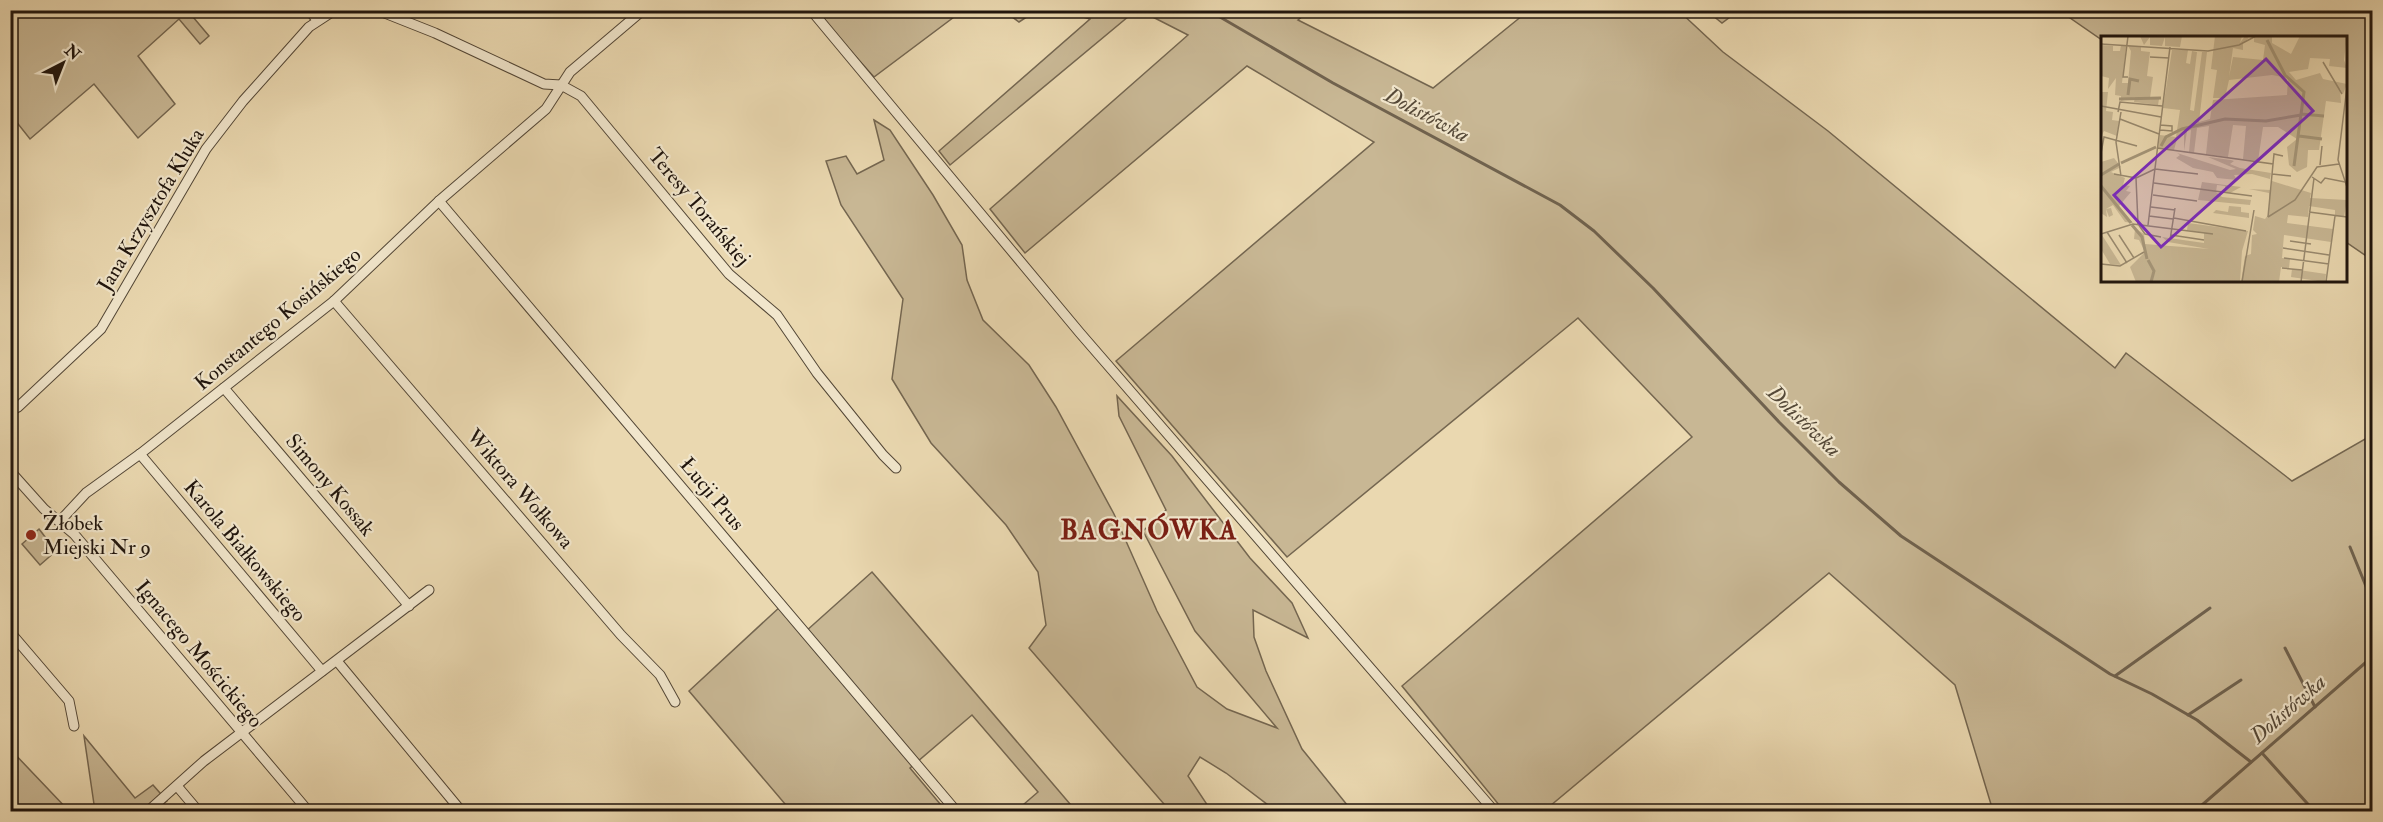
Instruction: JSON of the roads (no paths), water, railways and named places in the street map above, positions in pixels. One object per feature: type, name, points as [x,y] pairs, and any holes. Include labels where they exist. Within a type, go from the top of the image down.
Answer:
[{"type":"street","points":[[309,10],[317,20]]},
{"type":"street","name":"Jana Krzysztofa Kluka","points":[[10,411],[18,407],[101,329],[206,149],[254,87],[317,20],[335,10]]},
{"type":"street","points":[[377,10],[435,33],[544,84],[561,85],[570,72],[643,10]]},
{"type":"street","points":[[811,10],[1080,333],[1495,812]]},
{"type":"street","name":"Konstantego Kosińskiego","points":[[60,521],[86,493],[140,454],[334,301],[439,201],[546,109],[561,85]]},
{"type":"street","name":"Teresy Torańskiej","points":[[561,85],[581,96],[729,274],[768,304],[817,373],[896,468]]},
{"type":"street","name":"Łucji Prus","points":[[439,201],[957,812]]},
{"type":"street","name":"Wiktora Wołkowa","points":[[334,301],[621,635],[660,675],[675,702]]},
{"type":"street","name":"Simony Kossak","points":[[224,388],[409,606]]},
{"type":"street","name":"Karola Białkowskiego","points":[[140,454],[322,671]]},
{"type":"street","name":"Ignacego Mościckiego","points":[[10,471],[39,503],[74,534],[309,812]]},
{"type":"street","points":[[147,812],[204,761],[429,590]]},
{"type":"street","points":[[10,632],[69,701],[74,726]]},
{"type":"street","points":[[337,661],[462,812]]},
{"type":"street","points":[[177,786],[199,812]]},
{"type":"waterway","name":"Dolistówka","points":[[1208,10],[1333,83],[1560,205],[1594,231],[1653,288],[1779,422],[1839,482],[1901,536],[2110,674],[2152,694],[2197,720],[2251,762]]},
{"type":"waterway","points":[[2350,547],[2372,601]]},
{"type":"waterway","points":[[2115,676],[2210,608]]},
{"type":"waterway","points":[[2285,648],[2315,707]]},
{"type":"waterway","name":"Dolistówka","points":[[2194,812],[2372,657]]},
{"type":"waterway","points":[[2188,715],[2241,680]]},
{"type":"waterway","points":[[2262,753],[2315,812]]},
{"type":"place","name":"Żłobek Miejski Nr 9","points":[[31,535]]},
{"type":"district","name":"BAGNÓWKA","points":[[1149,530]]}]
